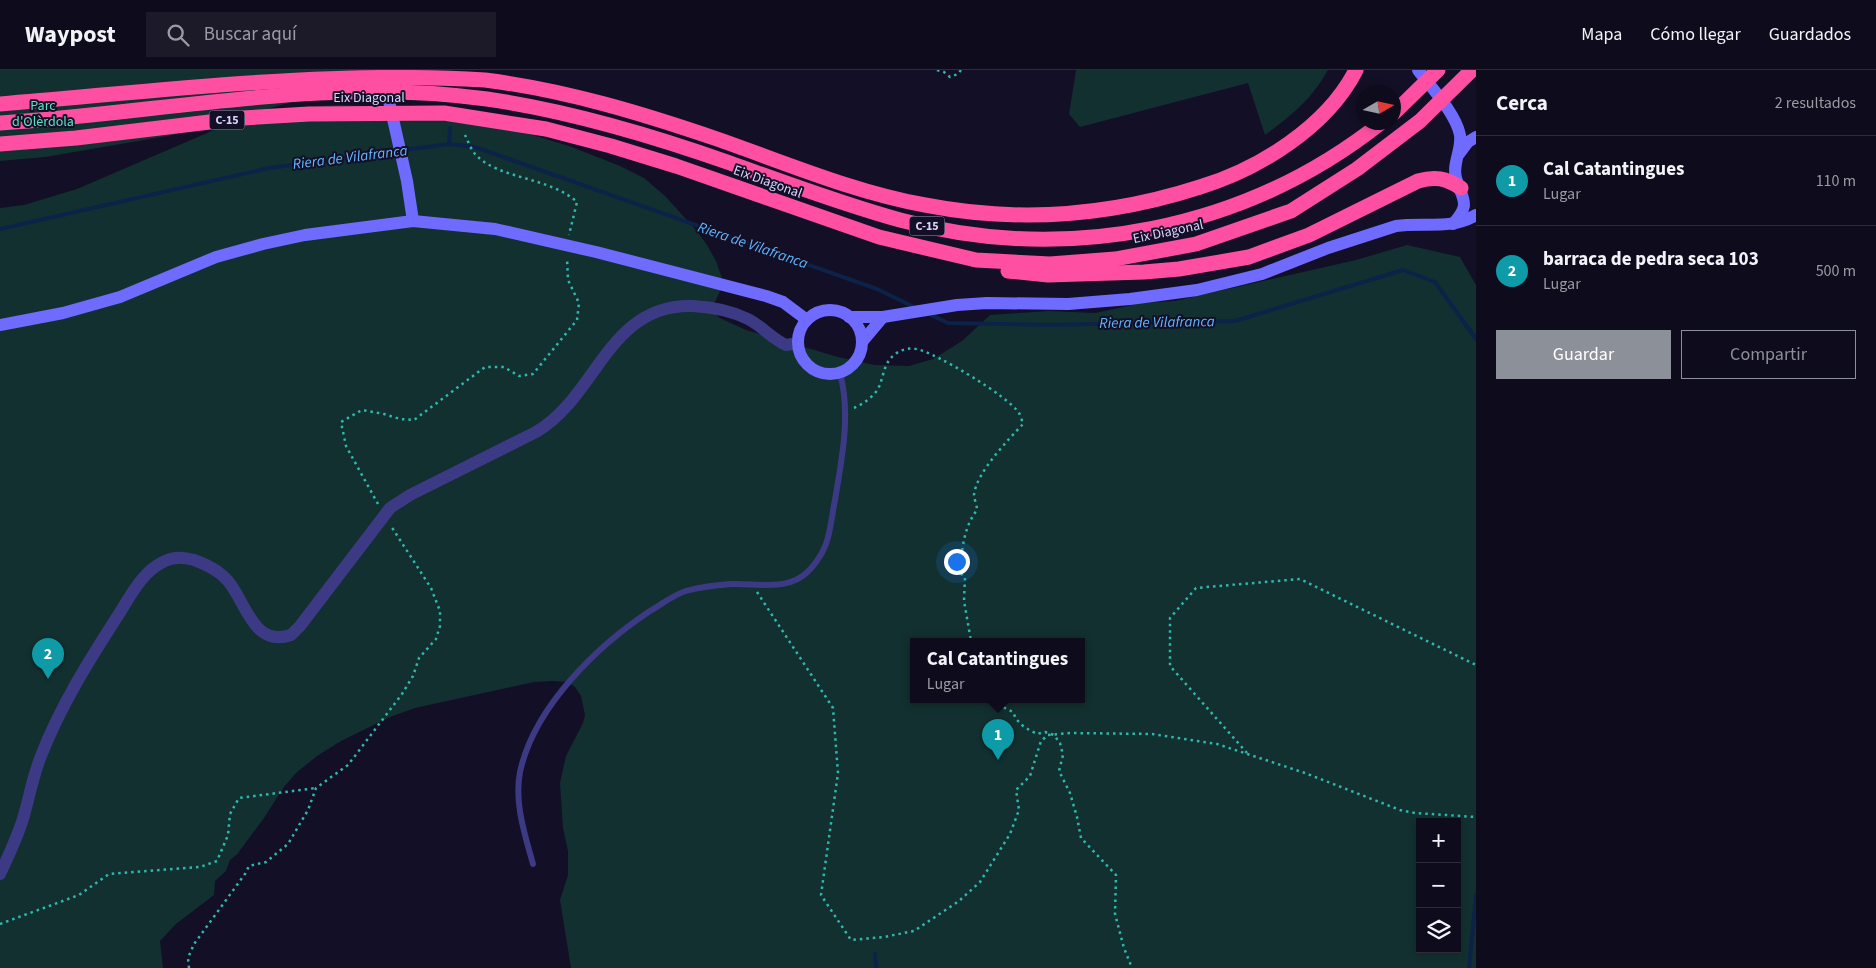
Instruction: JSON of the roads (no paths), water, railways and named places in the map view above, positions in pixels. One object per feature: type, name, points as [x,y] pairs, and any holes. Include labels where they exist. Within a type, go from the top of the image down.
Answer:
[{"type":"highway","points":[[197,85],[270,70]]},
{"type":"highway","points":[[0,104],[284,77],[404,74],[444,76],[534,88],[621,108],[888,197],[970,212],[1035,215],[1098,211],[1144,203],[1178,194],[1239,173],[1266,159],[1309,128],[1347,86],[1356,70]]},
{"type":"highway","points":[[1401,106],[1438,70]]},
{"type":"highway","name":"Eix Diagonal","points":[[0,144],[76,138],[243,118],[309,114],[444,113],[546,129],[611,146],[676,166],[879,238],[976,260],[1050,264],[1115,259],[1196,244],[1291,211],[1357,169],[1420,121],[1472,70]]},
{"type":"highway","name":"Eix Diagonal","points":[[0,122],[73,117],[255,98],[337,93],[416,93],[484,99],[528,106],[619,127],[728,162],[826,197],[901,220],[991,237],[1061,240],[1151,230],[1192,220],[1239,204],[1302,175],[1341,152],[1371,130]]},
{"type":"highway","points":[[976,260],[997,270],[1048,276],[1179,269],[1249,257],[1309,235],[1418,180],[1434,177],[1443,178],[1461,188]]},
{"type":"street","points":[[382,70],[407,181],[413,221]]},
{"type":"street","points":[[1418,70],[1453,119],[1460,135],[1455,172],[1464,196],[1463,210],[1453,224]]},
{"type":"street","points":[[1453,119],[1471,132],[1476,133]]},
{"type":"street","points":[[1457,156],[1468,142],[1476,138]]},
{"type":"street","points":[[1461,188],[1468,196],[1476,200]]},
{"type":"street","points":[[849,317],[883,317],[957,305],[987,303],[1068,304],[1130,299],[1197,290],[1262,274],[1328,248],[1396,226],[1416,224],[1440,226],[1453,224],[1476,216]]},
{"type":"street","points":[[0,325],[63,312],[120,297],[216,257],[263,244],[305,235],[413,221],[495,229],[566,245],[766,296],[784,302],[807,320]]},
{"type":"street","points":[[0,874],[23,821],[30,788],[41,756],[74,686],[139,583],[153,568],[169,559],[184,557],[210,567],[231,585],[245,611],[260,630],[275,637],[287,637],[300,626],[384,514],[396,503],[551,423],[567,407],[629,327],[637,320],[661,309],[689,306],[704,307],[748,319],[786,346],[798,343]]},
{"type":"street","points":[[823,311],[840,312],[849,317],[860,331],[862,342],[860,354],[854,363],[840,373],[831,374],[820,373],[810,367],[803,360],[798,343],[801,329],[807,320],[823,311]]},
{"type":"street","points":[[862,342],[883,317]]},
{"type":"lane","points":[[533,864],[524,832],[518,798],[520,773],[526,749],[560,692],[612,640],[634,622],[669,599],[686,591],[704,587],[784,584],[801,577],[815,563],[826,545],[839,475],[846,407],[840,373]]},
{"type":"waterway","points":[[449,144],[450,128]]},
{"type":"waterway","name":"Riera de Vilafranca","points":[[0,229],[269,168],[449,144],[475,147],[877,289],[916,308]]},
{"type":"waterway","name":"Riera de Vilafranca","points":[[927,313],[948,323],[1051,325],[1235,321],[1403,270],[1435,282],[1476,339]]},
{"type":"waterway","points":[[1469,968],[1476,895]]},
{"type":"waterway","points":[[875,954],[876,968]]},
{"type":"place","name":"barraca de pedra seca 103","points":[[48,679]]},
{"type":"place","name":"Cal Catantingues","points":[[998,760]]},
{"type":"park label","name":"Parc d'Olèrdola","points":[[43,113]]}]
